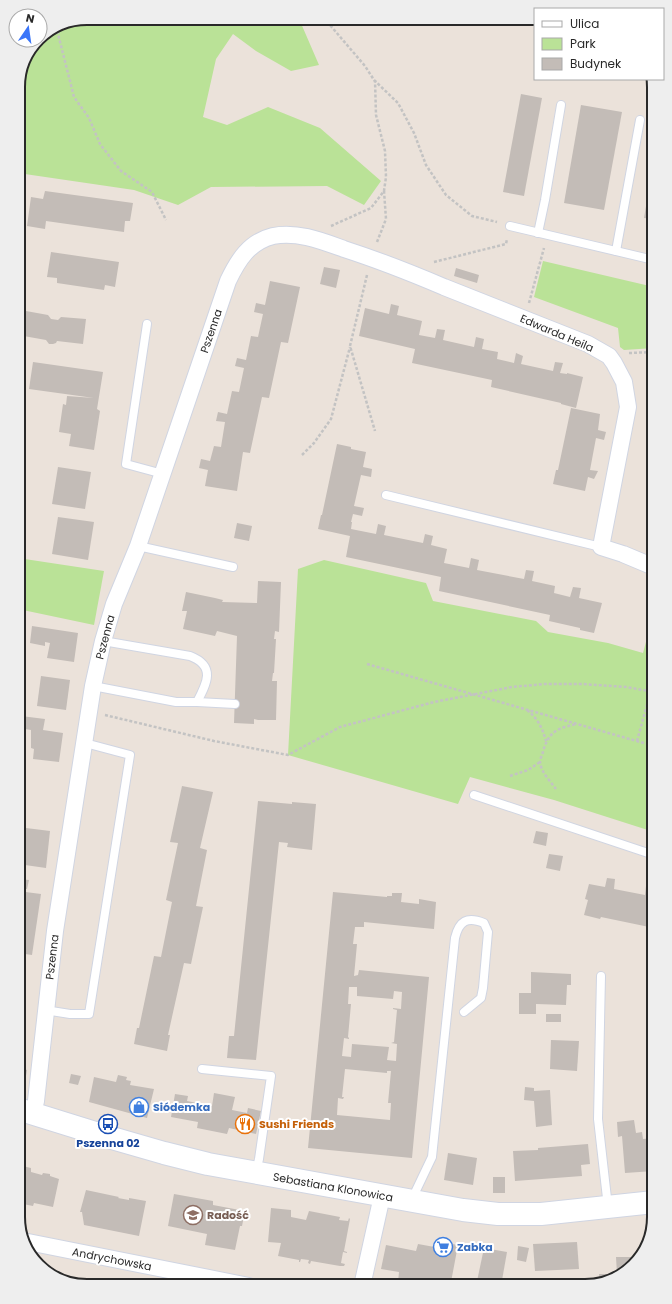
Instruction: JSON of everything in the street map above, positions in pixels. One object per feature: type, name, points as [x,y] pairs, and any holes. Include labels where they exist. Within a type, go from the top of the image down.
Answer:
[{"type":"street","name":"Pszenna","points":[[25,1111],[36,1101],[55,931],[93,686],[103,641],[114,604],[138,546],[228,281],[242,256],[249,248],[259,241],[273,236],[297,235],[312,238]]},
{"type":"street","name":"Edwarda Heila","points":[[312,238],[406,271],[588,344],[609,356],[619,370],[624,382],[628,407],[627,419],[602,547]]},
{"type":"street","points":[[602,547],[647,564]]},
{"type":"street","name":"Sebastiana Klonowica","points":[[25,1111],[164,1153],[208,1164],[463,1210],[498,1214],[541,1214],[647,1203]]},
{"type":"street","points":[[364,1279],[382,1196]]},
{"type":"street","name":"Andrychowska","points":[[31,1243],[214,1279]]},
{"type":"lane","points":[[538,233],[561,105]]},
{"type":"lane","points":[[616,251],[640,120]]},
{"type":"lane","points":[[510,226],[647,258]]},
{"type":"lane","points":[[147,324],[126,464],[163,474]]},
{"type":"lane","points":[[386,495],[602,547]]},
{"type":"lane","points":[[138,546],[233,567]]},
{"type":"lane","points":[[103,641],[190,656],[200,660],[205,665],[207,672],[204,689],[197,702]]},
{"type":"lane","points":[[93,686],[176,702],[235,704]]},
{"type":"lane","points":[[45,1010],[70,1014],[89,1014],[130,755],[85,743]]},
{"type":"lane","points":[[474,795],[647,853]]},
{"type":"lane","points":[[411,1201],[432,1157],[458,927],[466,920],[476,919],[484,922],[488,932],[483,988],[481,998],[464,1012]]},
{"type":"lane","points":[[600,976],[598,1119],[608,1207]]},
{"type":"lane","points":[[202,1069],[271,1076],[259,1158],[255,1172]]},
{"type":"path","points":[[330,25],[365,66],[374,80],[398,103],[414,133],[426,165],[446,195],[472,216],[510,226],[506,244],[406,271]]},
{"type":"path","points":[[58,33],[74,97],[89,118],[100,144],[121,171],[152,192],[166,220]]},
{"type":"path","points":[[302,455],[314,443],[332,419],[371,258],[386,219],[384,191],[386,177],[385,151],[376,115],[374,80]]},
{"type":"path","points":[[312,238],[331,226],[371,208],[384,191]]},
{"type":"path","points":[[525,319],[548,235]]},
{"type":"path","points":[[350,346],[375,431]]},
{"type":"path","points":[[367,664],[647,744]]},
{"type":"path","points":[[89,712],[214,741],[288,755],[340,727],[391,712],[472,694],[512,687],[545,684],[582,684],[626,687],[647,691]]},
{"type":"path","points":[[637,741],[647,708]]},
{"type":"path","points":[[527,709],[537,718],[543,728],[546,741]]},
{"type":"path","points":[[556,789],[544,773],[540,762],[546,741],[554,732],[563,727],[578,724]]},
{"type":"path","points":[[510,776],[528,770],[540,762]]},
{"type":"green space","points":[[302,25],[319,65],[291,71],[256,51],[233,34],[216,59],[203,117],[227,125],[268,107],[320,128],[381,181],[364,205],[327,186],[211,187],[178,205],[134,190],[25,174],[25,83],[31,60],[38,49],[48,48],[48,39],[63,30],[75,26]]},
{"type":"green space","points":[[543,261],[647,285],[647,348],[624,350],[620,347],[618,328],[534,297]]},
{"type":"green space","points":[[25,559],[104,571],[94,625],[25,610]]},
{"type":"green space","points":[[324,560],[426,583],[433,601],[536,621],[548,632],[608,643],[643,653],[647,638],[647,830],[554,800],[470,777],[458,804],[288,755],[298,569]]},
{"type":"building","points":[[521,94],[542,98],[524,196],[503,192]]},
{"type":"building","points":[[581,105],[622,112],[604,210],[564,203]]},
{"type":"building","points":[[45,191],[133,203],[130,221],[125,221],[124,232],[46,221],[45,229],[27,226],[31,197],[43,199]]},
{"type":"building","points":[[647,200],[647,218],[644,218]]},
{"type":"building","points":[[51,252],[119,262],[115,287],[105,285],[104,290],[57,283],[57,278],[47,277]]},
{"type":"building","points":[[324,267],[340,270],[336,288],[320,284]]},
{"type":"building","points":[[456,268],[479,275],[477,283],[454,276]]},
{"type":"building","points":[[270,281],[300,287],[288,343],[281,342],[269,398],[262,397],[250,453],[243,452],[237,491],[205,486],[208,470],[199,468],[201,459],[210,461],[214,446],[221,447],[225,422],[216,421],[218,412],[227,414],[232,391],[239,392],[244,368],[235,366],[237,358],[246,360],[251,336],[258,337],[263,314],[254,312],[256,303],[265,305]]},
{"type":"building","points":[[391,304],[399,306],[397,315],[422,321],[419,335],[435,338],[437,329],[445,330],[443,340],[474,347],[476,337],[484,339],[482,349],[498,352],[497,359],[514,363],[516,353],[523,356],[521,364],[553,371],[555,362],[563,363],[560,373],[583,377],[576,408],[561,403],[491,387],[492,380],[412,363],[415,349],[359,336],[365,308],[389,314]]},
{"type":"building","points":[[25,312],[48,315],[51,319],[58,320],[61,317],[86,319],[83,344],[57,341],[56,343],[49,344],[46,340],[25,336]]},
{"type":"building","points":[[33,362],[103,372],[97,409],[100,411],[94,450],[69,446],[71,434],[59,432],[63,404],[66,405],[67,396],[94,398],[29,389]]},
{"type":"building","points":[[571,408],[600,414],[598,430],[606,432],[604,440],[596,438],[590,470],[598,471],[594,479],[588,477],[585,491],[553,484],[556,470],[558,470]]},
{"type":"building","points":[[337,444],[366,452],[363,467],[372,469],[371,477],[361,475],[354,506],[364,508],[362,516],[353,514],[351,529],[376,534],[378,524],[386,526],[384,535],[423,543],[425,534],[433,536],[431,545],[447,549],[444,563],[469,568],[471,558],[479,560],[477,570],[524,579],[526,570],[534,571],[532,581],[555,586],[554,593],[570,597],[573,587],[581,588],[579,598],[602,603],[594,633],[580,630],[580,628],[549,621],[550,615],[439,591],[441,577],[346,557],[350,536],[318,529]]},
{"type":"building","points":[[58,467],[91,472],[85,509],[52,504]]},
{"type":"building","points":[[58,517],[94,522],[88,560],[52,554]]},
{"type":"building","points":[[237,523],[252,526],[249,541],[234,538]]},
{"type":"building","points":[[258,581],[281,582],[279,632],[275,631],[274,673],[272,681],[277,681],[276,720],[254,719],[254,724],[234,723],[237,636],[217,631],[215,636],[183,629],[187,611],[182,611],[186,592],[223,600],[222,602],[257,603]]},
{"type":"building","points":[[32,626],[78,633],[74,662],[47,658],[50,643],[45,642],[45,646],[30,643]]},
{"type":"building","points":[[41,676],[70,680],[66,710],[37,706]]},
{"type":"building","points":[[25,716],[45,719],[43,730],[63,733],[59,762],[33,759],[34,749],[31,748],[31,730],[25,729]]},
{"type":"building","points":[[182,786],[213,792],[200,848],[207,850],[196,906],[203,907],[191,964],[184,963],[168,1035],[170,1035],[167,1051],[134,1044],[137,1028],[139,1028],[154,956],[161,957],[172,902],[166,900],[178,843],[170,842]]},
{"type":"building","points":[[258,801],[292,804],[292,802],[316,804],[312,850],[287,847],[288,843],[279,842],[256,1060],[227,1058],[229,1036],[234,1036]]},
{"type":"building","points":[[25,828],[50,831],[46,868],[25,865]]},
{"type":"building","points":[[536,831],[548,833],[546,846],[533,843]]},
{"type":"building","points":[[549,854],[563,856],[560,871],[546,868]]},
{"type":"building","points":[[607,878],[615,879],[614,889],[645,895],[647,886],[647,927],[584,915],[588,900],[585,899],[589,884],[605,887]]},
{"type":"building","points":[[25,880],[29,880],[27,889],[25,889]]},
{"type":"building","points":[[25,892],[41,894],[32,955],[25,954]]},
{"type":"building","points":[[333,892],[387,897],[392,896],[392,893],[402,893],[401,902],[419,904],[419,899],[436,902],[434,929],[364,922],[364,927],[355,927],[353,944],[357,944],[354,976],[358,975],[359,970],[429,977],[412,1158],[308,1148]],"holes":[[[349,987],[357,987],[357,996],[393,999],[394,991],[402,992],[401,1009],[393,1008],[397,1010],[394,1042],[391,1043],[397,1044],[396,1061],[387,1060],[389,1047],[352,1044],[351,1057],[342,1056],[344,1038],[349,1039],[351,1004],[348,1004]],[[345,1069],[387,1073],[387,1071],[391,1071],[388,1103],[391,1103],[390,1120],[337,1115],[338,1098],[343,1099],[344,1097],[342,1097]]]},
{"type":"building","points":[[531,972],[571,974],[571,985],[567,985],[566,1005],[536,1004],[536,1014],[519,1014],[519,993],[531,993]]},
{"type":"building","points":[[546,1014],[561,1014],[561,1022],[546,1022]]},
{"type":"building","points":[[551,1040],[579,1041],[577,1071],[550,1069]]},
{"type":"building","points":[[25,1069],[27,1070],[25,1082]]},
{"type":"building","points":[[71,1074],[81,1076],[78,1085],[69,1083]]},
{"type":"building","points":[[118,1075],[127,1077],[126,1080],[131,1081],[130,1085],[154,1089],[147,1118],[89,1102],[94,1077],[116,1082]]},
{"type":"building","points":[[525,1087],[534,1088],[534,1091],[550,1090],[552,1125],[536,1127],[534,1101],[524,1100]]},
{"type":"building","points":[[214,1093],[235,1097],[232,1110],[247,1113],[248,1108],[261,1111],[256,1134],[229,1128],[227,1134],[197,1128],[198,1122],[171,1117],[175,1094],[188,1096],[187,1101],[212,1106]]},
{"type":"building","points":[[634,1120],[636,1133],[642,1132],[643,1139],[647,1139],[647,1171],[625,1173],[622,1136],[618,1137],[617,1122]]},
{"type":"building","points":[[588,1144],[590,1164],[581,1165],[582,1176],[515,1181],[513,1151],[538,1150],[538,1148]]},
{"type":"building","points":[[448,1153],[477,1158],[473,1185],[444,1180]]},
{"type":"building","points":[[25,1167],[31,1168],[31,1172],[42,1175],[43,1173],[50,1174],[50,1176],[59,1179],[53,1207],[34,1203],[33,1206],[25,1204]]},
{"type":"building","points":[[493,1177],[505,1177],[505,1193],[493,1193]]},
{"type":"building","points":[[86,1190],[119,1197],[118,1198],[146,1201],[139,1236],[84,1225],[82,1212],[80,1212]]},
{"type":"building","points":[[174,1194],[213,1201],[213,1205],[245,1211],[235,1250],[205,1245],[207,1234],[168,1226]]},
{"type":"building","points":[[271,1208],[291,1210],[291,1217],[306,1220],[309,1211],[340,1217],[339,1220],[348,1221],[349,1218],[344,1251],[347,1253],[343,1252],[341,1263],[345,1264],[344,1266],[311,1261],[310,1264],[308,1263],[309,1260],[301,1259],[299,1262],[299,1260],[278,1256],[281,1243],[268,1242]]},
{"type":"building","points":[[441,1242],[458,1245],[452,1279],[398,1279],[399,1272],[381,1269],[386,1245],[416,1251],[418,1244],[440,1248]]},
{"type":"building","points":[[577,1242],[579,1269],[535,1271],[533,1244]]},
{"type":"building","points":[[518,1246],[529,1248],[526,1262],[517,1260]]},
{"type":"building","points":[[484,1248],[507,1252],[502,1279],[477,1279]]},
{"type":"building","points":[[616,1257],[632,1257],[629,1261],[617,1270]]},
{"type":"building","points":[[599,1274],[609,1274],[599,1277]]},
{"type":"place","name":"Siódemka","points":[[139,1107]]},
{"type":"place","name":"Pszenna 02","points":[[108,1124]]},
{"type":"place","name":"Sushi Friends","points":[[245,1124]]},
{"type":"place","name":"Radość","points":[[193,1215]]},
{"type":"place","name":"Zabka","points":[[443,1247]]}]
